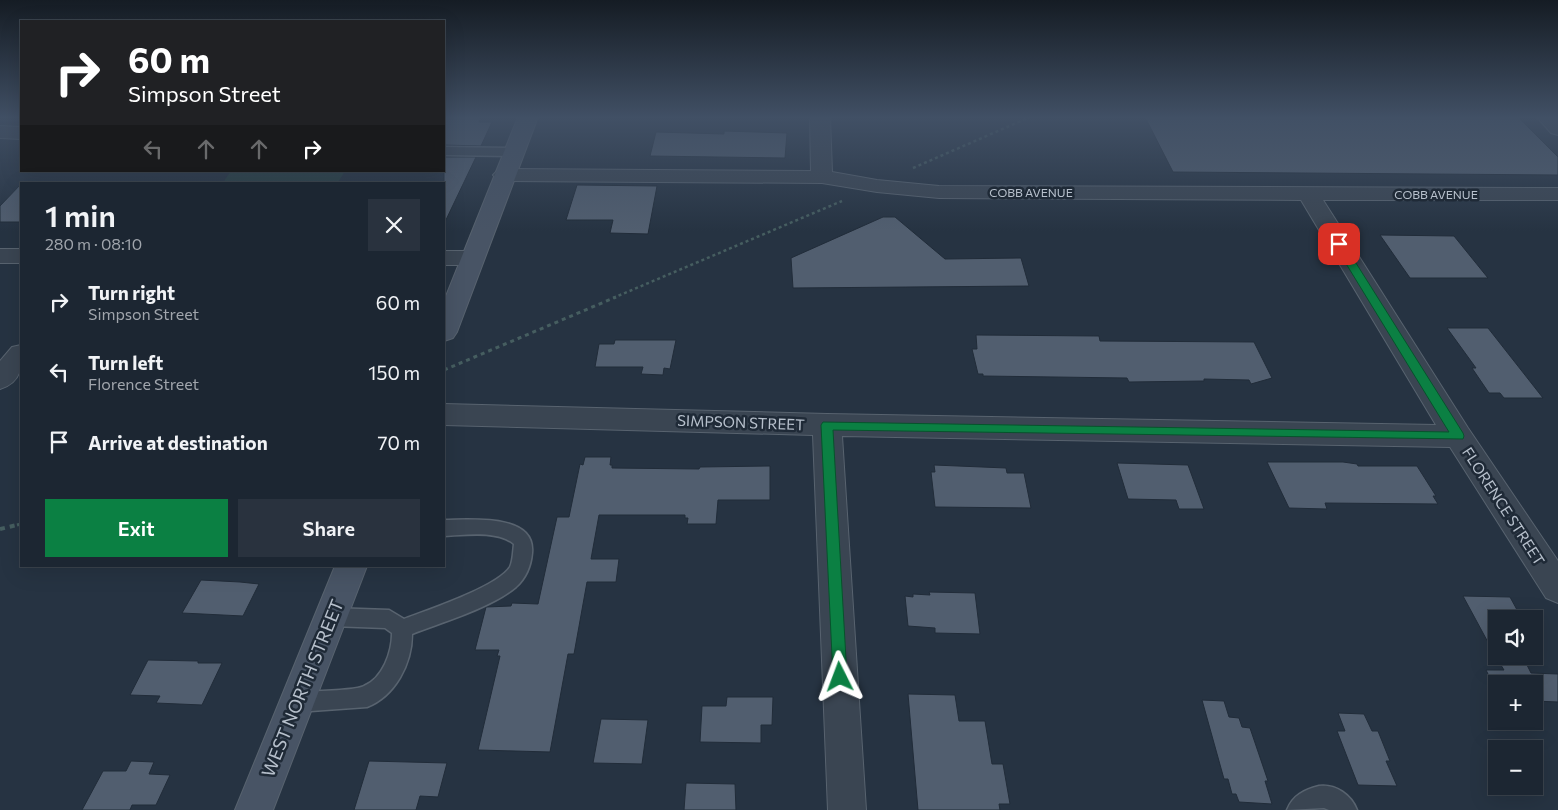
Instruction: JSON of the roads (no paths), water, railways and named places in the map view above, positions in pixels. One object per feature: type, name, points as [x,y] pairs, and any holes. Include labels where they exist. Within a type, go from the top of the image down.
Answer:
[{"type":"street","points":[[445,329],[513,155]]},
{"type":"street","points":[[821,155],[822,177]]},
{"type":"street","name":"COBB AVENUE","points":[[504,175],[822,177],[876,186],[939,192],[1558,194]]},
{"type":"street","name":"FLORENCE STREET","points":[[1308,194],[1458,436],[1558,588]]},
{"type":"street","points":[[0,256],[20,256]]},
{"type":"street","points":[[445,258],[472,258]]},
{"type":"street","points":[[0,378],[20,355]]},
{"type":"street","name":"SIMPSON STREET","points":[[445,414],[827,425],[1458,436]]},
{"type":"street","points":[[827,425],[847,810]]},
{"type":"street","name":"WEST NORTH STREET","points":[[254,810],[351,567]]},
{"type":"lane","points":[[402,629],[496,590],[515,576],[522,558],[523,541],[518,535],[492,528],[445,528]]},
{"type":"lane","points":[[330,617],[388,619],[402,629]]},
{"type":"lane","points":[[296,702],[367,697],[385,684],[394,669],[402,645],[402,629]]},
{"type":"lane","points":[[1298,810],[1302,805],[1317,797],[1332,798],[1346,810]]}]
